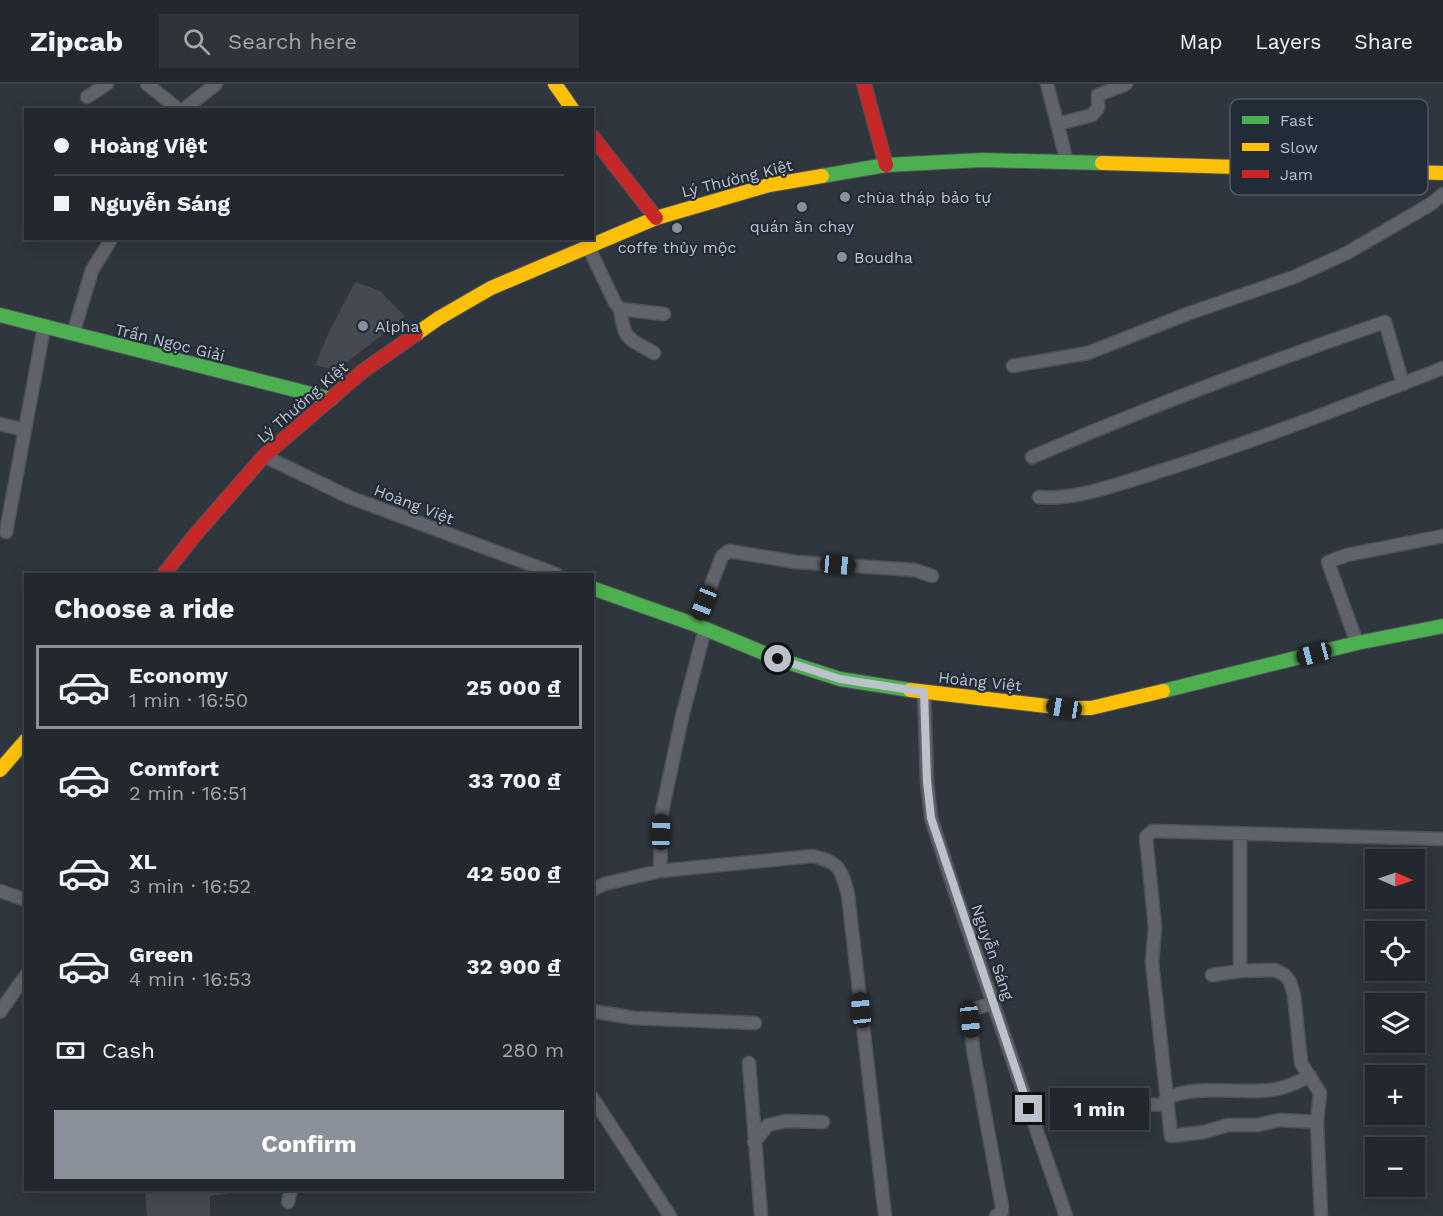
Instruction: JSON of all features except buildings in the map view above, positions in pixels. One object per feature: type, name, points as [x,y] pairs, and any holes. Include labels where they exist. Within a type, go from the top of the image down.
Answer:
[{"type":"street","points":[[87,97],[106,84]]},
{"type":"street","points":[[147,84],[178,108]]},
{"type":"street","points":[[184,108],[216,84]]},
{"type":"street","points":[[555,84],[572,108]]},
{"type":"street","points":[[864,84],[886,165]]},
{"type":"street","points":[[1047,84],[1067,162]]},
{"type":"street","points":[[1058,124],[1092,115],[1098,108],[1098,95],[1126,84]]},
{"type":"street","points":[[594,139],[656,218]]},
{"type":"street","name":"Lý Thường Kiệt","points":[[165,573],[264,456],[363,371],[439,318],[491,288],[656,218],[781,182],[886,165],[982,160],[1230,167]]},
{"type":"street","name":"Lý Thường Kiệt","points":[[1428,173],[1443,173]]},
{"type":"street","points":[[1013,366],[1088,352],[1294,276],[1347,253],[1431,204],[1443,194]]},
{"type":"street","points":[[73,334],[92,270],[111,240]]},
{"type":"street","points":[[588,246],[620,309],[623,331],[627,337],[654,353]]},
{"type":"street","points":[[620,309],[664,314]]},
{"type":"street","name":"Trần Ngọc Giải","points":[[0,315],[331,399]]},
{"type":"street","points":[[1032,457],[1240,373],[1385,322],[1403,384]]},
{"type":"street","points":[[6,532],[44,327]]},
{"type":"street","points":[[1039,497],[1051,498],[1088,492],[1206,457],[1276,433],[1443,368]]},
{"type":"street","points":[[0,424],[24,430]]},
{"type":"street","name":"Hoàng Việt","points":[[264,456],[349,497],[553,573]]},
{"type":"street","points":[[1357,643],[1328,562],[1347,555],[1443,536]]},
{"type":"street","points":[[660,871],[662,812],[700,627],[722,556],[729,551],[796,562],[915,570],[933,576]]},
{"type":"street","name":"Hoàng Việt","points":[[594,589],[700,627],[778,659],[840,679],[924,692],[1064,708],[1091,708],[1357,643],[1443,626]]},
{"type":"street","name":"Nguyễn Sáng","points":[[924,692],[927,781],[931,818],[1066,1216]]},
{"type":"street","points":[[0,770],[24,742]]},
{"type":"street","points":[[1317,1122],[1279,1120],[1258,1125],[1228,1125],[1204,1132],[1171,1136],[1152,962],[1155,927],[1146,837],[1152,831],[1443,839]]},
{"type":"street","points":[[1240,834],[1240,970]]},
{"type":"street","points":[[596,884],[660,871],[813,856],[832,861],[843,876],[848,895],[885,1216]]},
{"type":"street","points":[[0,891],[24,899]]},
{"type":"street","points":[[1212,975],[1240,970],[1275,970],[1285,975],[1290,982],[1294,996],[1301,1063],[1320,1093],[1317,1122],[1321,1216]]},
{"type":"street","points":[[0,1011],[24,978]]},
{"type":"street","points":[[992,1003],[972,1010],[970,1020],[973,1049],[1002,1207],[1002,1212],[996,1216]]},
{"type":"street","points":[[594,1011],[634,1018],[755,1023]]},
{"type":"street","points":[[749,1063],[761,1216]]},
{"type":"street","points":[[1075,1103],[1167,1101],[1181,1092],[1270,1090],[1294,1084],[1310,1076]]},
{"type":"street","points":[[594,1100],[670,1216]]},
{"type":"street","points":[[754,1142],[768,1125],[786,1121],[823,1122]]},
{"type":"street","points":[[288,1203],[291,1191]]},
{"type":"traffic: fast","points":[[822,176],[886,165],[982,160],[1102,163]]},
{"type":"traffic: fast","points":[[0,315],[331,399]]},
{"type":"traffic: fast","points":[[594,589],[696,625],[778,659],[840,679],[910,690]]},
{"type":"traffic: fast","points":[[1163,691],[1357,643],[1443,626]]},
{"type":"traffic: slow","points":[[555,84],[572,108]]},
{"type":"traffic: slow","points":[[1102,163],[1230,167]]},
{"type":"traffic: slow","points":[[1428,173],[1443,173]]},
{"type":"traffic: slow","points":[[416,334],[491,288],[656,218],[769,185],[822,176]]},
{"type":"traffic: slow","points":[[910,690],[1064,708],[1091,708],[1163,691]]},
{"type":"traffic: slow","points":[[0,770],[24,742]]},
{"type":"traffic: jam","points":[[864,84],[886,165]]},
{"type":"traffic: jam","points":[[594,139],[656,218]]},
{"type":"traffic: jam","points":[[165,573],[264,456],[363,371],[416,334]]},
{"type":"place","name":"chùa tháp bảo tự","points":[[845,197]]},
{"type":"place","name":"quán ăn chay","points":[[802,207]]},
{"type":"place","name":"coffe thủy mộc","points":[[677,228]]},
{"type":"place","name":"Boudha","points":[[842,257]]},
{"type":"place","name":"Alpha","points":[[363,326]]},
{"type":"route","points":[[778,659],[840,679],[924,692],[927,781],[931,818],[1029,1109]]}]
